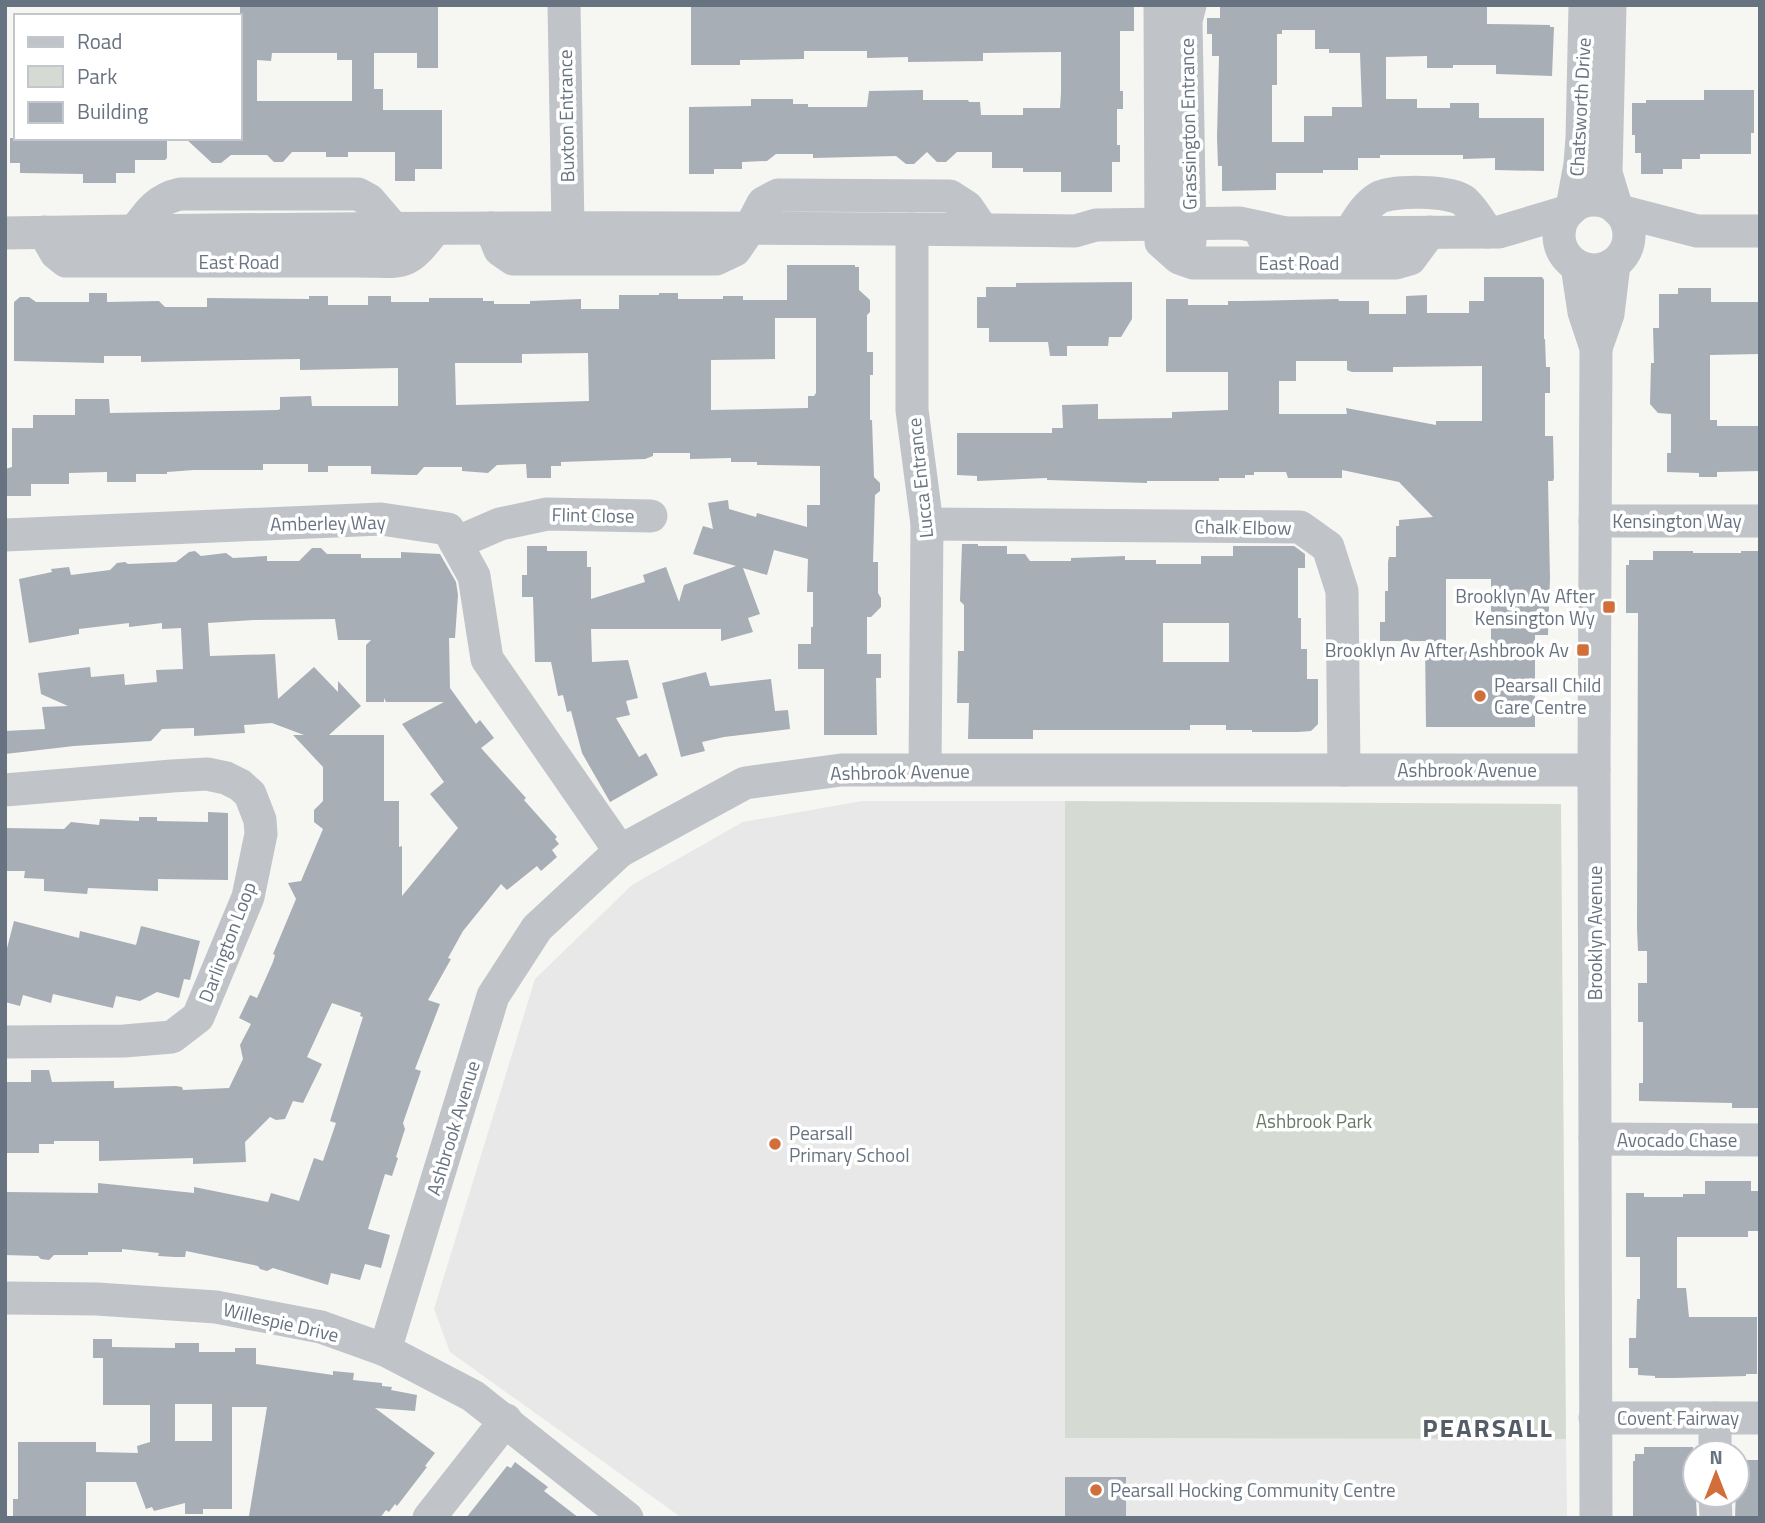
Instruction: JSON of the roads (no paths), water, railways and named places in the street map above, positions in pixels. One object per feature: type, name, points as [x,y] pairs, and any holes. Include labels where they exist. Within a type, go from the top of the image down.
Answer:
[{"type":"street","name":"Buxton Entrance","points":[[564,5],[568,227]]},
{"type":"street","name":"Grassington Entrance","points":[[1160,5],[1175,233]]},
{"type":"street","name":"Grassington Entrance","points":[[1175,233],[1186,21],[1190,5]]},
{"type":"street","name":"Chatsworth Drive","points":[[1570,209],[1580,164],[1597,15]]},
{"type":"street","name":"Chatsworth Drive","points":[[1597,15],[1606,173],[1619,210]]},
{"type":"street","name":"East Road","points":[[1350,232],[1365,209],[1379,197],[1393,193],[1450,194],[1462,199],[1493,232],[1572,262]]},
{"type":"street","points":[[491,228],[500,250],[513,259],[716,259],[735,250],[763,203],[778,195],[950,196],[967,207],[982,229]]},
{"type":"street","points":[[1697,231],[1619,210],[1598,200],[1584,201],[1570,209],[1559,231],[1560,243],[1572,262],[1598,270],[1657,240],[1697,231],[1760,231]]},
{"type":"street","name":"East Road","points":[[5,233],[568,227],[1074,230],[1096,225],[1175,233],[1240,223],[1286,233],[1493,232],[1570,209]]},
{"type":"street","points":[[1617,260],[1629,242],[1629,231],[1619,210]]},
{"type":"street","name":"East Road","points":[[44,232],[56,253],[66,261],[405,261],[416,253],[435,229]]},
{"type":"street","name":"Lucca Entrance","points":[[912,229],[912,410],[927,524],[925,770]]},
{"type":"street","name":"East Road","points":[[1175,233],[1179,258],[1193,263],[1396,263],[1410,259],[1430,232]]},
{"type":"street","name":"Brooklyn Avenue","points":[[1596,348],[1608,314],[1617,260]]},
{"type":"street","name":"Brooklyn Avenue","points":[[1572,262],[1596,348],[1596,1518]]},
{"type":"street","name":"Flint Close","points":[[456,544],[500,524],[547,514],[651,516]]},
{"type":"street","name":"Amberley Way","points":[[5,535],[381,519],[448,529],[474,576],[487,659],[620,851]]},
{"type":"street","name":"Kensington Way","points":[[1595,521],[1760,521]]},
{"type":"street","name":"Chalk Elbow","points":[[927,524],[1300,527],[1328,547],[1342,592],[1344,770]]},
{"type":"street","name":"Ashbrook Avenue","points":[[385,1350],[493,996],[537,929],[620,851],[745,783],[842,770],[1594,770]]},
{"type":"street","name":"Darlington Loop","points":[[5,790],[207,774],[226,778],[250,794],[260,820],[261,834],[248,897],[198,1017],[172,1037],[124,1041],[5,1042]]},
{"type":"street","name":"Avocado Chase","points":[[1595,1139],[1760,1140]]},
{"type":"street","name":"Willespie Drive","points":[[5,1298],[97,1299],[216,1307],[321,1327],[385,1350],[472,1396],[506,1420],[627,1518]]},
{"type":"street","name":"Covent Fairway","points":[[1595,1418],[1760,1418]]},
{"type":"street","points":[[1715,1418],[1715,1439]]},
{"type":"street","points":[[429,1518],[506,1420]]},
{"type":"place","name":"Brooklyn Av After Kensington Wy","points":[[1609,607]]},
{"type":"place","name":"Brooklyn Av After Ashbrook Av","points":[[1583,650]]},
{"type":"place","name":"Pearsall Child Care Centre","points":[[1480,696]]},
{"type":"place","name":"Pearsall Primary School","points":[[775,1144]]},
{"type":"place","name":"Pearsall Hocking Community Centre","points":[[1096,1490]]},
{"type":"district","name":"PEARSALL","points":[[1488,1428]]},
{"type":"park label","name":"Ashbrook Park","points":[[1314,1121]]}]
